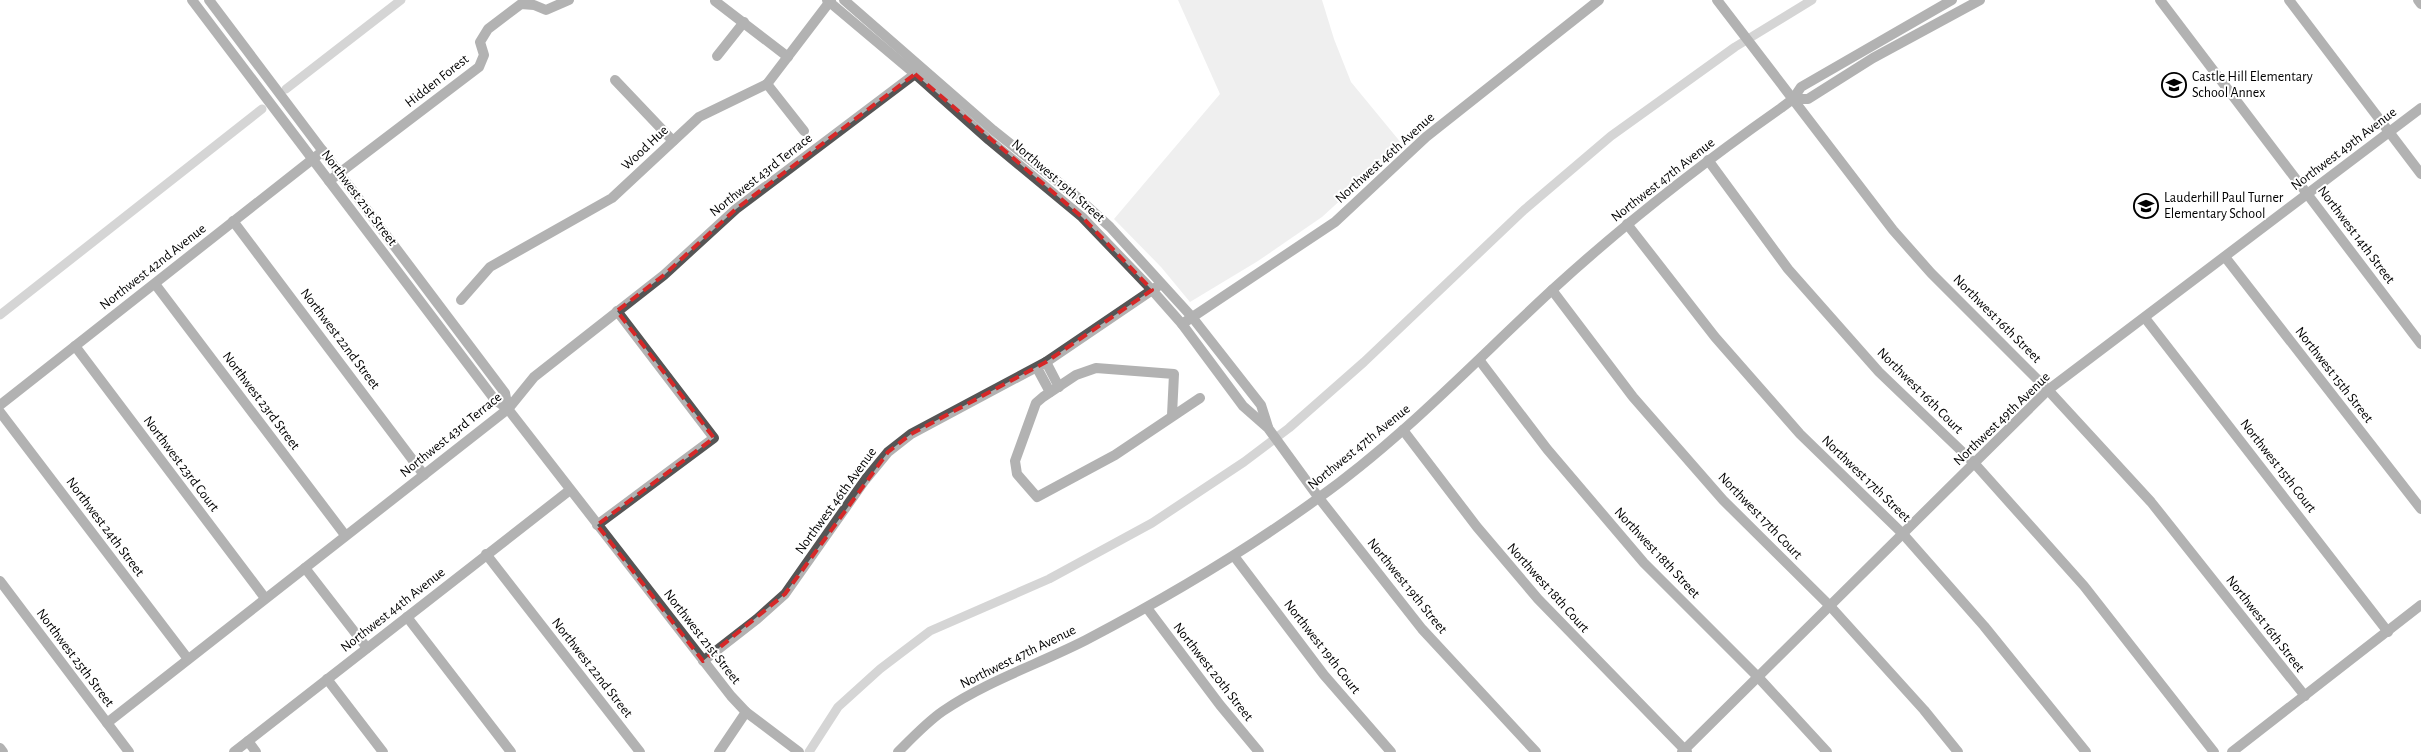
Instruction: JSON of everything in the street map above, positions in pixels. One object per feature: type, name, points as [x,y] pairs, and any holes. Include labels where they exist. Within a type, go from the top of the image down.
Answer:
[{"type":"street","name":"Northwest 21st Street","points":[[192,0],[495,400],[508,408],[702,661],[746,712],[796,750]]},
{"type":"street","name":"Northwest 21st Street","points":[[209,0],[505,393],[508,408]]},
{"type":"street","name":"Hidden Forest","points":[[329,181],[479,67],[484,55],[480,42],[488,29],[521,4],[534,5],[546,10],[570,0]]},
{"type":"street","name":"Northwest 19th Street","points":[[844,0],[988,140],[1082,217],[1192,317],[1261,405],[1268,428]]},
{"type":"street","name":"Northwest 46th Avenue","points":[[1182,324],[1335,222],[1426,137],[1599,0]]},
{"type":"street","name":"Northwest 16th Street","points":[[1716,0],[1893,230],[1931,273],[2048,390],[2151,502],[2305,696]]},
{"type":"street","name":"Northwest 47th Avenue","points":[[898,752],[941,712],[976,691],[1071,648],[1148,608],[1234,556],[1319,498],[1403,430],[1480,361],[1552,290],[1627,224],[1708,160],[1793,99],[1801,87],[1952,0]]},
{"type":"street","name":"Northwest 47th Avenue","points":[[1793,99],[1808,99],[1873,58],[1980,0]]},
{"type":"street","name":"Northwest 14th Street","points":[[2160,0],[2421,344]]},
{"type":"street","points":[[2289,0],[2421,174]]},
{"type":"street","points":[[2418,0],[2421,4]]},
{"type":"street","points":[[715,1],[788,57]]},
{"type":"street","name":"Northwest 19th Street","points":[[830,1],[1090,209],[1157,287],[1243,406],[1268,428],[1319,498],[1422,629],[1536,752]]},
{"type":"street","name":"Wood Hue","points":[[461,300],[490,267],[601,206],[698,117],[767,84],[830,1]]},
{"type":"street","points":[[717,56],[744,22]]},
{"type":"street","points":[[1867,48],[1873,58]]},
{"type":"street","name":"Northwest 43rd Terrace","points":[[107,723],[508,408],[534,377],[664,275],[736,209],[918,70]]},
{"type":"street","points":[[616,80],[673,141]]},
{"type":"street","points":[[767,84],[804,132]]},
{"type":"street","name":"Northwest 49th Avenue","points":[[1684,751],[2048,390],[2421,108]]},
{"type":"street","name":"Northwest 42nd Avenue","points":[[0,405],[323,151]]},
{"type":"street","name":"Northwest 16th Court","points":[[1708,160],[1794,276],[1879,372],[1975,464],[2084,586],[2214,752]]},
{"type":"street","points":[[1082,217],[1090,209]]},
{"type":"street","name":"Northwest 22nd Street","points":[[233,221],[424,474]]},
{"type":"street","name":"Northwest 17th Street","points":[[1627,224],[1715,337],[1794,426],[1903,534],[1984,626],[2086,752]]},
{"type":"street","name":"Northwest 15th Street","points":[[2225,257],[2421,509]]},
{"type":"street","name":"Northwest 23rd Street","points":[[154,284],[345,535]]},
{"type":"street","name":"Northwest 46th Avenue","points":[[702,661],[757,619],[785,594],[865,480],[888,452],[911,434],[1041,365],[1157,287]]},
{"type":"street","name":"Northwest 17th Court","points":[[1552,290],[1633,397],[1723,500],[1830,606],[1924,710],[1958,752]]},
{"type":"street","points":[[597,525],[714,438],[617,310]]},
{"type":"street","name":"Northwest 15th Court","points":[[2145,318],[2388,632]]},
{"type":"street","name":"Northwest 23rd Court","points":[[75,346],[265,598]]},
{"type":"street","name":"Northwest 18th Street","points":[[1480,361],[1547,449],[1644,563],[1758,677],[1827,752]]},
{"type":"street","points":[[1041,365],[1055,389]]},
{"type":"street","points":[[1172,415],[1174,374],[1096,368],[1076,375],[1036,402],[1015,461],[1017,474],[1037,497],[1115,455],[1200,398]]},
{"type":"street","name":"Northwest 24th Street","points":[[0,412],[188,659]]},
{"type":"street","name":"Northwest 18th Court","points":[[1403,430],[1477,528],[1538,599],[1684,751]]},
{"type":"street","name":"Northwest 44th Avenue","points":[[234,752],[570,490]]},
{"type":"street","name":"Northwest 22nd Street","points":[[486,554],[640,752]]},
{"type":"street","name":"Northwest 19th Court","points":[[1234,556],[1324,675],[1390,752]]},
{"type":"street","points":[[305,568],[367,648]]},
{"type":"street","name":"Northwest 25th Street","points":[[0,581],[129,752]]},
{"type":"street","points":[[2232,752],[2421,606]]},
{"type":"street","name":"Northwest 20th Street","points":[[1148,608],[1214,697],[1259,752]]},
{"type":"street","points":[[407,617],[511,752]]},
{"type":"street","points":[[327,679],[382,752]]},
{"type":"street","points":[[719,752],[746,712]]},
{"type":"street","points":[[248,741],[256,752]]},
{"type":"street","points":[[0,748],[3,752]]},
{"type":"highlighted area","points":[[915,74],[1082,217],[1152,290],[1046,362],[911,434],[888,452],[785,594],[703,661],[597,525],[714,438],[617,311],[664,275],[736,209]]},
{"type":"shaded area","points":[[1178,0],[1322,0],[1334,39],[1351,82],[1402,144],[1322,217],[1258,261],[1190,302],[1161,267],[1114,219],[1220,94]]},
{"type":"waterway","points":[[286,89],[401,0]]},
{"type":"waterway","points":[[809,752],[838,707],[880,669],[930,631],[1049,579],[1152,523],[1244,462],[1289,428],[1364,362],[1524,210],[1611,136],[1735,47],[1812,0]]},
{"type":"waterway","points":[[0,315],[262,109]]},
{"type":"place","name":"Castle Hill Elementary School Annex","points":[[2174,85]]},
{"type":"place","name":"Lauderhill Paul Turner Elementary School","points":[[2146,206]]}]
